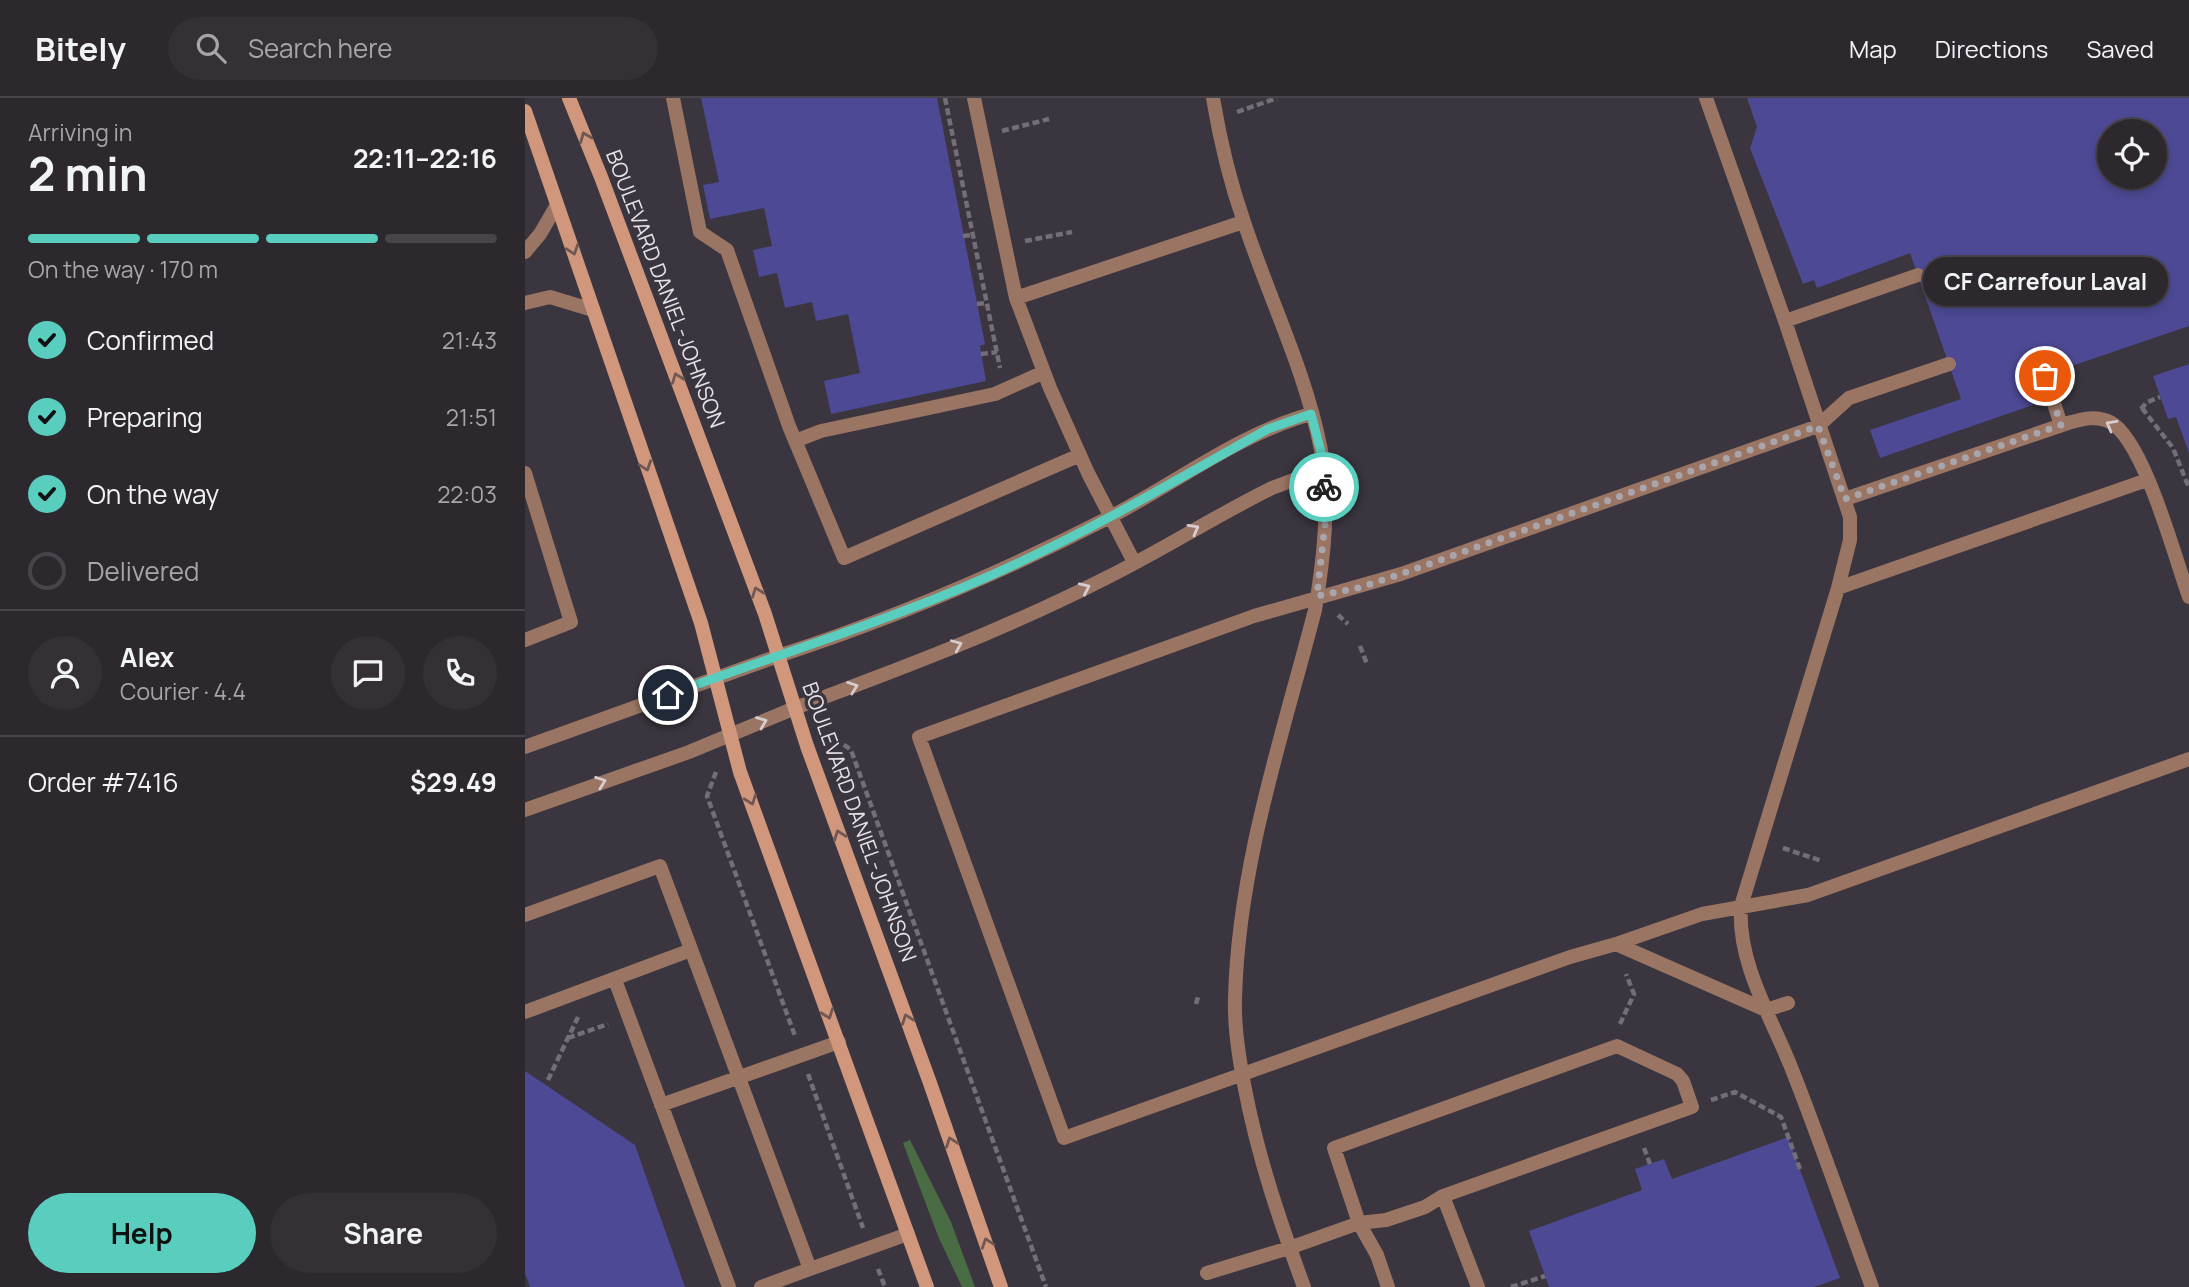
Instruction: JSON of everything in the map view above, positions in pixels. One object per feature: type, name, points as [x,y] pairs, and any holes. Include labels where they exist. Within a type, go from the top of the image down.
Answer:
[{"type":"street","name":"BOULEVARD DANIEL-JOHNSON","points":[[569,98],[765,614],[807,746],[1001,1287]]},
{"type":"street","points":[[673,98],[700,232],[727,250],[795,441],[844,558],[1080,455]]},
{"type":"street","points":[[974,98],[1016,298],[1080,455],[1135,562]]},
{"type":"street","points":[[1213,98],[1225,161],[1243,222],[1293,355],[1321,452],[1323,472],[1326,515],[1317,596],[1266,794],[1244,903],[1237,953],[1235,999],[1242,1075],[1262,1168],[1304,1287]]},
{"type":"street","points":[[1706,98],[1785,321],[1850,517],[1850,540],[1838,588],[1741,906],[1743,942],[1766,1010],[1792,1069],[1872,1287]]},
{"type":"street","points":[[525,111],[701,623],[740,772],[927,1287]]},
{"type":"street","points":[[525,252],[540,234],[557,205]]},
{"type":"street","points":[[1016,298],[1243,222]]},
{"type":"street","points":[[1785,321],[1918,275]]},
{"type":"street","points":[[525,303],[550,297],[593,310]]},
{"type":"street","points":[[1949,364],[1849,398],[1818,426],[1401,574],[1254,616],[919,737],[1064,1138],[1570,957],[1702,914],[1808,895],[2189,759]]},
{"type":"street","points":[[795,441],[821,431],[995,394],[1044,372]]},
{"type":"street","points":[[2045,376],[2061,425]]},
{"type":"street","points":[[525,747],[930,601],[1021,562],[1111,517],[1268,429],[1311,414]]},
{"type":"street","points":[[1845,499],[2061,425],[2092,418],[2111,423],[2121,430],[2129,442],[2147,480],[2189,597]]},
{"type":"street","points":[[525,810],[729,735],[991,631],[1105,579],[1272,488],[1323,472]]},
{"type":"street","points":[[525,473],[571,622],[525,640]]},
{"type":"street","points":[[1838,588],[2147,480]]},
{"type":"street","points":[[525,915],[660,866],[810,1269]]},
{"type":"street","points":[[1616,944],[1766,1010],[1788,1003]]},
{"type":"street","points":[[525,1012],[691,950]]},
{"type":"street","points":[[615,980],[729,1287]]},
{"type":"street","points":[[661,1105],[839,1042]]},
{"type":"street","points":[[1207,1273],[1290,1248],[1359,1223],[1387,1220],[1425,1207],[1443,1196],[1692,1107],[1683,1081],[1677,1074],[1617,1045],[1334,1148],[1359,1223],[1377,1255],[1388,1287]]},
{"type":"street","points":[[1443,1196],[1478,1287]]},
{"type":"street","points":[[761,1287],[908,1234]]},
{"type":"path","points":[[945,98],[1002,378]]},
{"type":"path","points":[[1216,119],[1277,98]]},
{"type":"path","points":[[963,236],[973,235]]},
{"type":"path","points":[[977,304],[987,303]]},
{"type":"path","points":[[981,354],[997,352]]},
{"type":"path","points":[[2135,416],[2147,402],[2160,397]]},
{"type":"path","points":[[2142,408],[2173,448],[2189,488]]},
{"type":"path","points":[[2176,472],[2182,469]]},
{"type":"path","points":[[1360,646],[1367,664]]},
{"type":"path","name":"BOULEVARD DANIEL-JOHNSON","points":[[851,750],[1046,1287]]},
{"type":"path","points":[[707,796],[796,1039]]},
{"type":"path","points":[[1785,849],[1822,861]]},
{"type":"path","points":[[1620,1024],[1634,994]]},
{"type":"path","points":[[1196,1004],[1198,997]]},
{"type":"path","points":[[548,1080],[577,1018]]},
{"type":"path","points":[[568,1038],[589,1030]]},
{"type":"path","points":[[807,1071],[863,1227]]},
{"type":"path","points":[[1735,1092],[1781,1117],[1800,1169]]},
{"type":"path","points":[[880,1274],[884,1287]]},
{"type":"path","points":[[1511,1287],[1545,1276]]},
{"type":"green space","points":[[910,1140],[951,1222],[975,1287],[962,1287],[938,1236],[903,1143]]},
{"type":"building","points":[[701,98],[937,98],[985,344],[980,346],[986,381],[831,414],[824,381],[860,373],[848,314],[816,321],[812,302],[785,308],[777,273],[759,277],[753,250],[772,246],[764,208],[710,219],[703,185],[719,182]]},
{"type":"building","points":[[1747,98],[2189,98],[2189,326],[2025,382],[2033,405],[1880,458],[1870,430],[1961,399],[1910,253],[1817,288],[1814,280],[1803,284],[1750,148],[1757,127]]},
{"type":"building","points":[[2189,364],[2189,453],[2176,417],[2168,419],[2153,376]]},
{"type":"building","points":[[525,1071],[635,1145],[685,1287],[530,1287],[525,1274]]},
{"type":"building","points":[[1788,1137],[1840,1278],[1814,1287],[1549,1287],[1529,1231],[1642,1190],[1635,1169],[1664,1159],[1672,1179]]},
{"type":"way so far","points":[[1324,487],[1326,515],[1317,596],[1358,588],[1401,574],[1818,426],[1845,499],[2061,425],[2045,376]]},
{"type":"place","name":"CF Carrefour Laval","points":[[2045,376]]},
{"type":"route","points":[[668,695],[834,638],[1021,562],[1111,517],[1290,419],[1311,414],[1321,452],[1324,487]]}]
